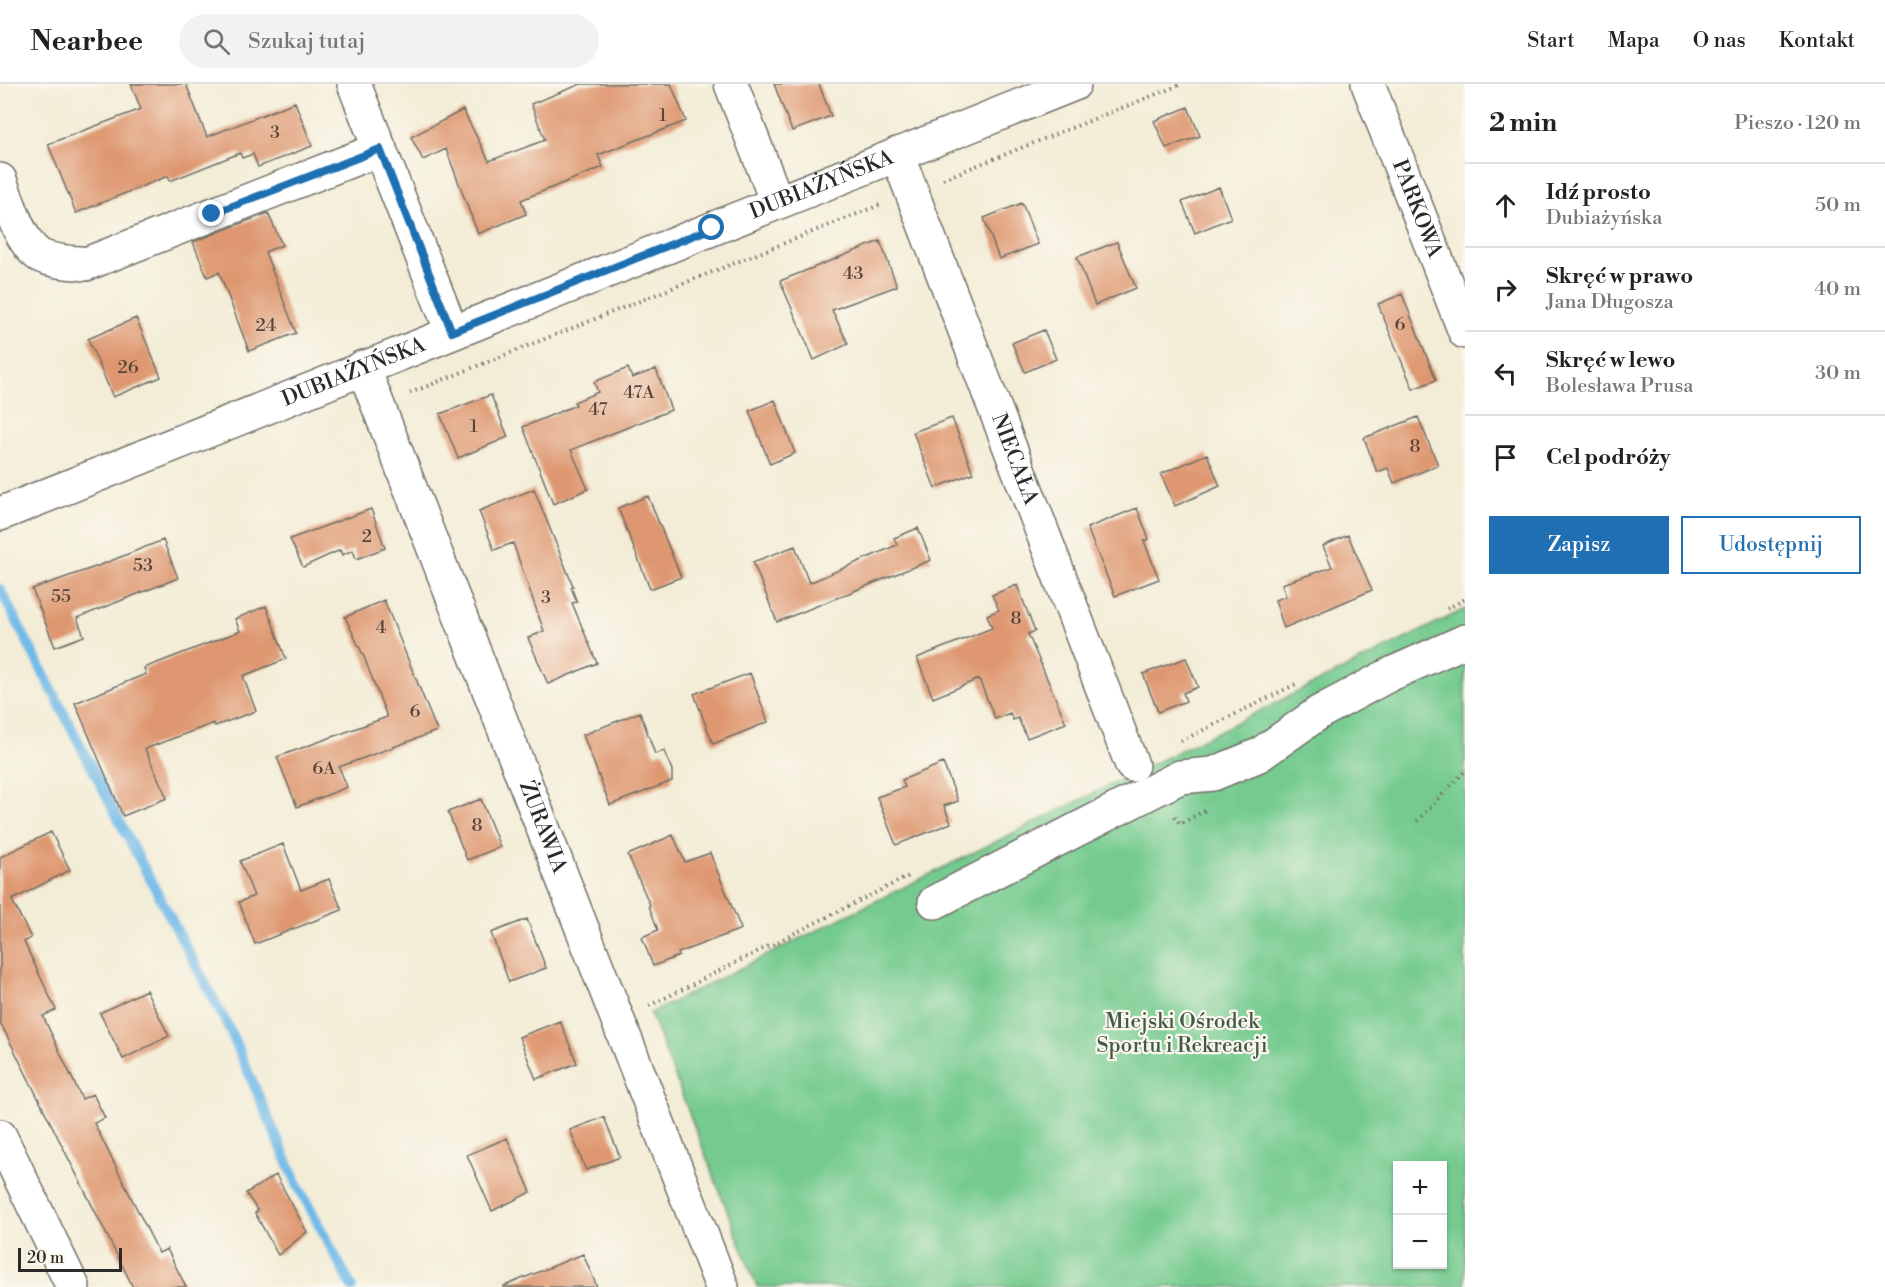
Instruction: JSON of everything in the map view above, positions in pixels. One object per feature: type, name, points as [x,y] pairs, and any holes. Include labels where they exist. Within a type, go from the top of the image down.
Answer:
[{"type":"street","points":[[354,84],[452,332]]},
{"type":"street","points":[[731,84],[777,202]]},
{"type":"street","name":"DUBIAŻYŃSKA","points":[[0,514],[1074,84]]},
{"type":"street","name":"PARKOWA","points":[[1368,84],[1465,332]]},
{"type":"street","points":[[0,180],[18,229],[39,254],[58,261],[86,264],[380,149]]},
{"type":"street","name":"NIECAŁA","points":[[897,154],[1132,765]]},
{"type":"street","name":"ŻURAWIA","points":[[363,367],[722,1287]]},
{"type":"street","points":[[935,902],[1180,777],[1213,774],[1259,756],[1320,712],[1389,675],[1465,641]]},
{"type":"street","points":[[0,1137],[73,1287]]},
{"type":"path","points":[[939,181],[1182,84]]},
{"type":"path","points":[[408,393],[885,202]]},
{"type":"path","points":[[1417,821],[1465,771]]},
{"type":"green space","name":"Miejski Ośrodek Sportu i Rekreacji","points":[[1465,609],[1465,1287],[757,1287],[650,1013]]},
{"type":"building","points":[[131,84],[186,84],[207,137],[295,102],[312,146],[258,167],[253,154],[242,158],[240,153],[170,181],[168,176],[76,213],[48,144],[141,109]]},
{"type":"building","points":[[581,84],[671,84],[686,121],[598,155],[603,167],[521,200],[526,214],[478,234],[446,149],[423,160],[411,137],[463,110],[489,161],[545,140],[531,104]]},
{"type":"building","points":[[774,84],[819,84],[831,116],[792,131]]},
{"type":"building","points":[[1188,107],[1200,136],[1166,148],[1154,121]]},
{"type":"building","points":[[1219,187],[1231,218],[1195,233],[1182,202]]},
{"type":"building","points":[[1022,203],[1038,244],[999,259],[984,218]]},
{"type":"building","points":[[268,213],[282,245],[265,252],[296,333],[249,351],[219,272],[207,277],[193,242]]},
{"type":"building","points":[[880,241],[897,286],[832,310],[848,344],[814,360],[780,281]]},
{"type":"building","points":[[1117,242],[1136,288],[1095,305],[1077,257]]},
{"type":"building","points":[[1402,294],[1436,380],[1413,389],[1378,304]]},
{"type":"building","points":[[136,318],[161,377],[113,397],[88,339]]},
{"type":"building","points":[[1044,330],[1056,359],[1025,372],[1012,343]]},
{"type":"building","points":[[628,368],[632,378],[656,369],[671,410],[571,450],[588,489],[553,504],[523,427],[576,405],[574,402],[598,392],[594,382]]},
{"type":"building","points":[[491,395],[508,437],[458,458],[440,414]]},
{"type":"building","points":[[775,400],[795,453],[770,464],[749,411]]},
{"type":"building","points":[[1418,417],[1438,465],[1394,483],[1388,468],[1377,472],[1364,438]]},
{"type":"building","points":[[952,418],[973,473],[935,488],[913,432]]},
{"type":"building","points":[[1207,454],[1220,486],[1175,506],[1161,474]]},
{"type":"building","points":[[534,489],[573,586],[571,587],[577,602],[572,603],[597,663],[548,684],[528,638],[544,631],[513,543],[494,550],[479,511]]},
{"type":"building","points":[[648,496],[681,577],[650,589],[618,508]]},
{"type":"building","points":[[1137,508],[1149,539],[1144,541],[1159,579],[1115,596],[1087,528]]},
{"type":"building","points":[[371,509],[385,548],[356,559],[353,550],[342,555],[340,550],[303,567],[290,539]]},
{"type":"building","points":[[918,528],[931,560],[777,622],[753,562],[795,546],[809,583],[897,545],[894,538]]},
{"type":"building","points":[[1348,535],[1372,590],[1284,628],[1275,600],[1286,596],[1282,584],[1332,567],[1323,546]]},
{"type":"building","points":[[163,540],[178,578],[77,618],[84,636],[55,647],[32,589]]},
{"type":"building","points":[[1017,585],[1035,631],[1028,634],[1066,723],[1027,738],[1018,718],[1013,720],[1010,713],[995,719],[979,679],[933,698],[917,658],[992,628],[987,615],[999,610],[992,595]]},
{"type":"building","points":[[384,600],[437,731],[339,767],[347,787],[297,807],[277,757],[387,717],[364,657],[345,617]]},
{"type":"building","points":[[266,606],[286,659],[243,676],[256,711],[215,726],[214,723],[145,749],[167,798],[123,816],[75,703],[146,674],[144,668],[240,631],[235,619]]},
{"type":"building","points":[[1186,658],[1198,687],[1183,693],[1186,701],[1158,712],[1143,674]]},
{"type":"building","points":[[750,673],[768,722],[713,744],[694,694]]},
{"type":"building","points":[[640,712],[655,754],[664,751],[672,770],[672,781],[610,805],[583,735]]},
{"type":"building","points":[[943,763],[958,801],[944,806],[951,823],[896,845],[877,797],[905,787],[902,780]]},
{"type":"building","points":[[481,799],[500,847],[467,860],[448,812]]},
{"type":"building","points":[[51,832],[70,870],[12,900],[31,938],[24,942],[56,1010],[43,1016],[82,1099],[93,1094],[105,1118],[94,1123],[159,1253],[167,1249],[186,1287],[133,1287],[0,1022],[0,857]]},
{"type":"building","points":[[673,835],[685,862],[710,853],[741,929],[678,953],[679,956],[653,966],[642,937],[658,930],[650,905],[628,855]]},
{"type":"building","points":[[283,844],[301,890],[329,879],[342,910],[255,944],[239,902],[254,896],[240,861]]},
{"type":"building","points":[[527,919],[546,968],[509,982],[491,933]]},
{"type":"building","points":[[146,990],[169,1036],[123,1059],[100,1013]]},
{"type":"building","points":[[560,1021],[577,1063],[536,1079],[519,1037]]},
{"type":"building","points":[[604,1117],[620,1157],[586,1170],[570,1130]]},
{"type":"building","points":[[507,1138],[531,1192],[492,1211],[467,1155]]},
{"type":"building","points":[[276,1175],[307,1232],[278,1255],[255,1213],[258,1211],[246,1193]]},
{"type":"building","points":[[583,1254],[597,1287],[504,1287],[504,1286]]},
{"type":"waterway","points":[[0,589],[229,1028],[297,1184],[352,1287]]},
{"type":"route","points":[[212,214],[380,149],[452,332],[712,228]]}]
